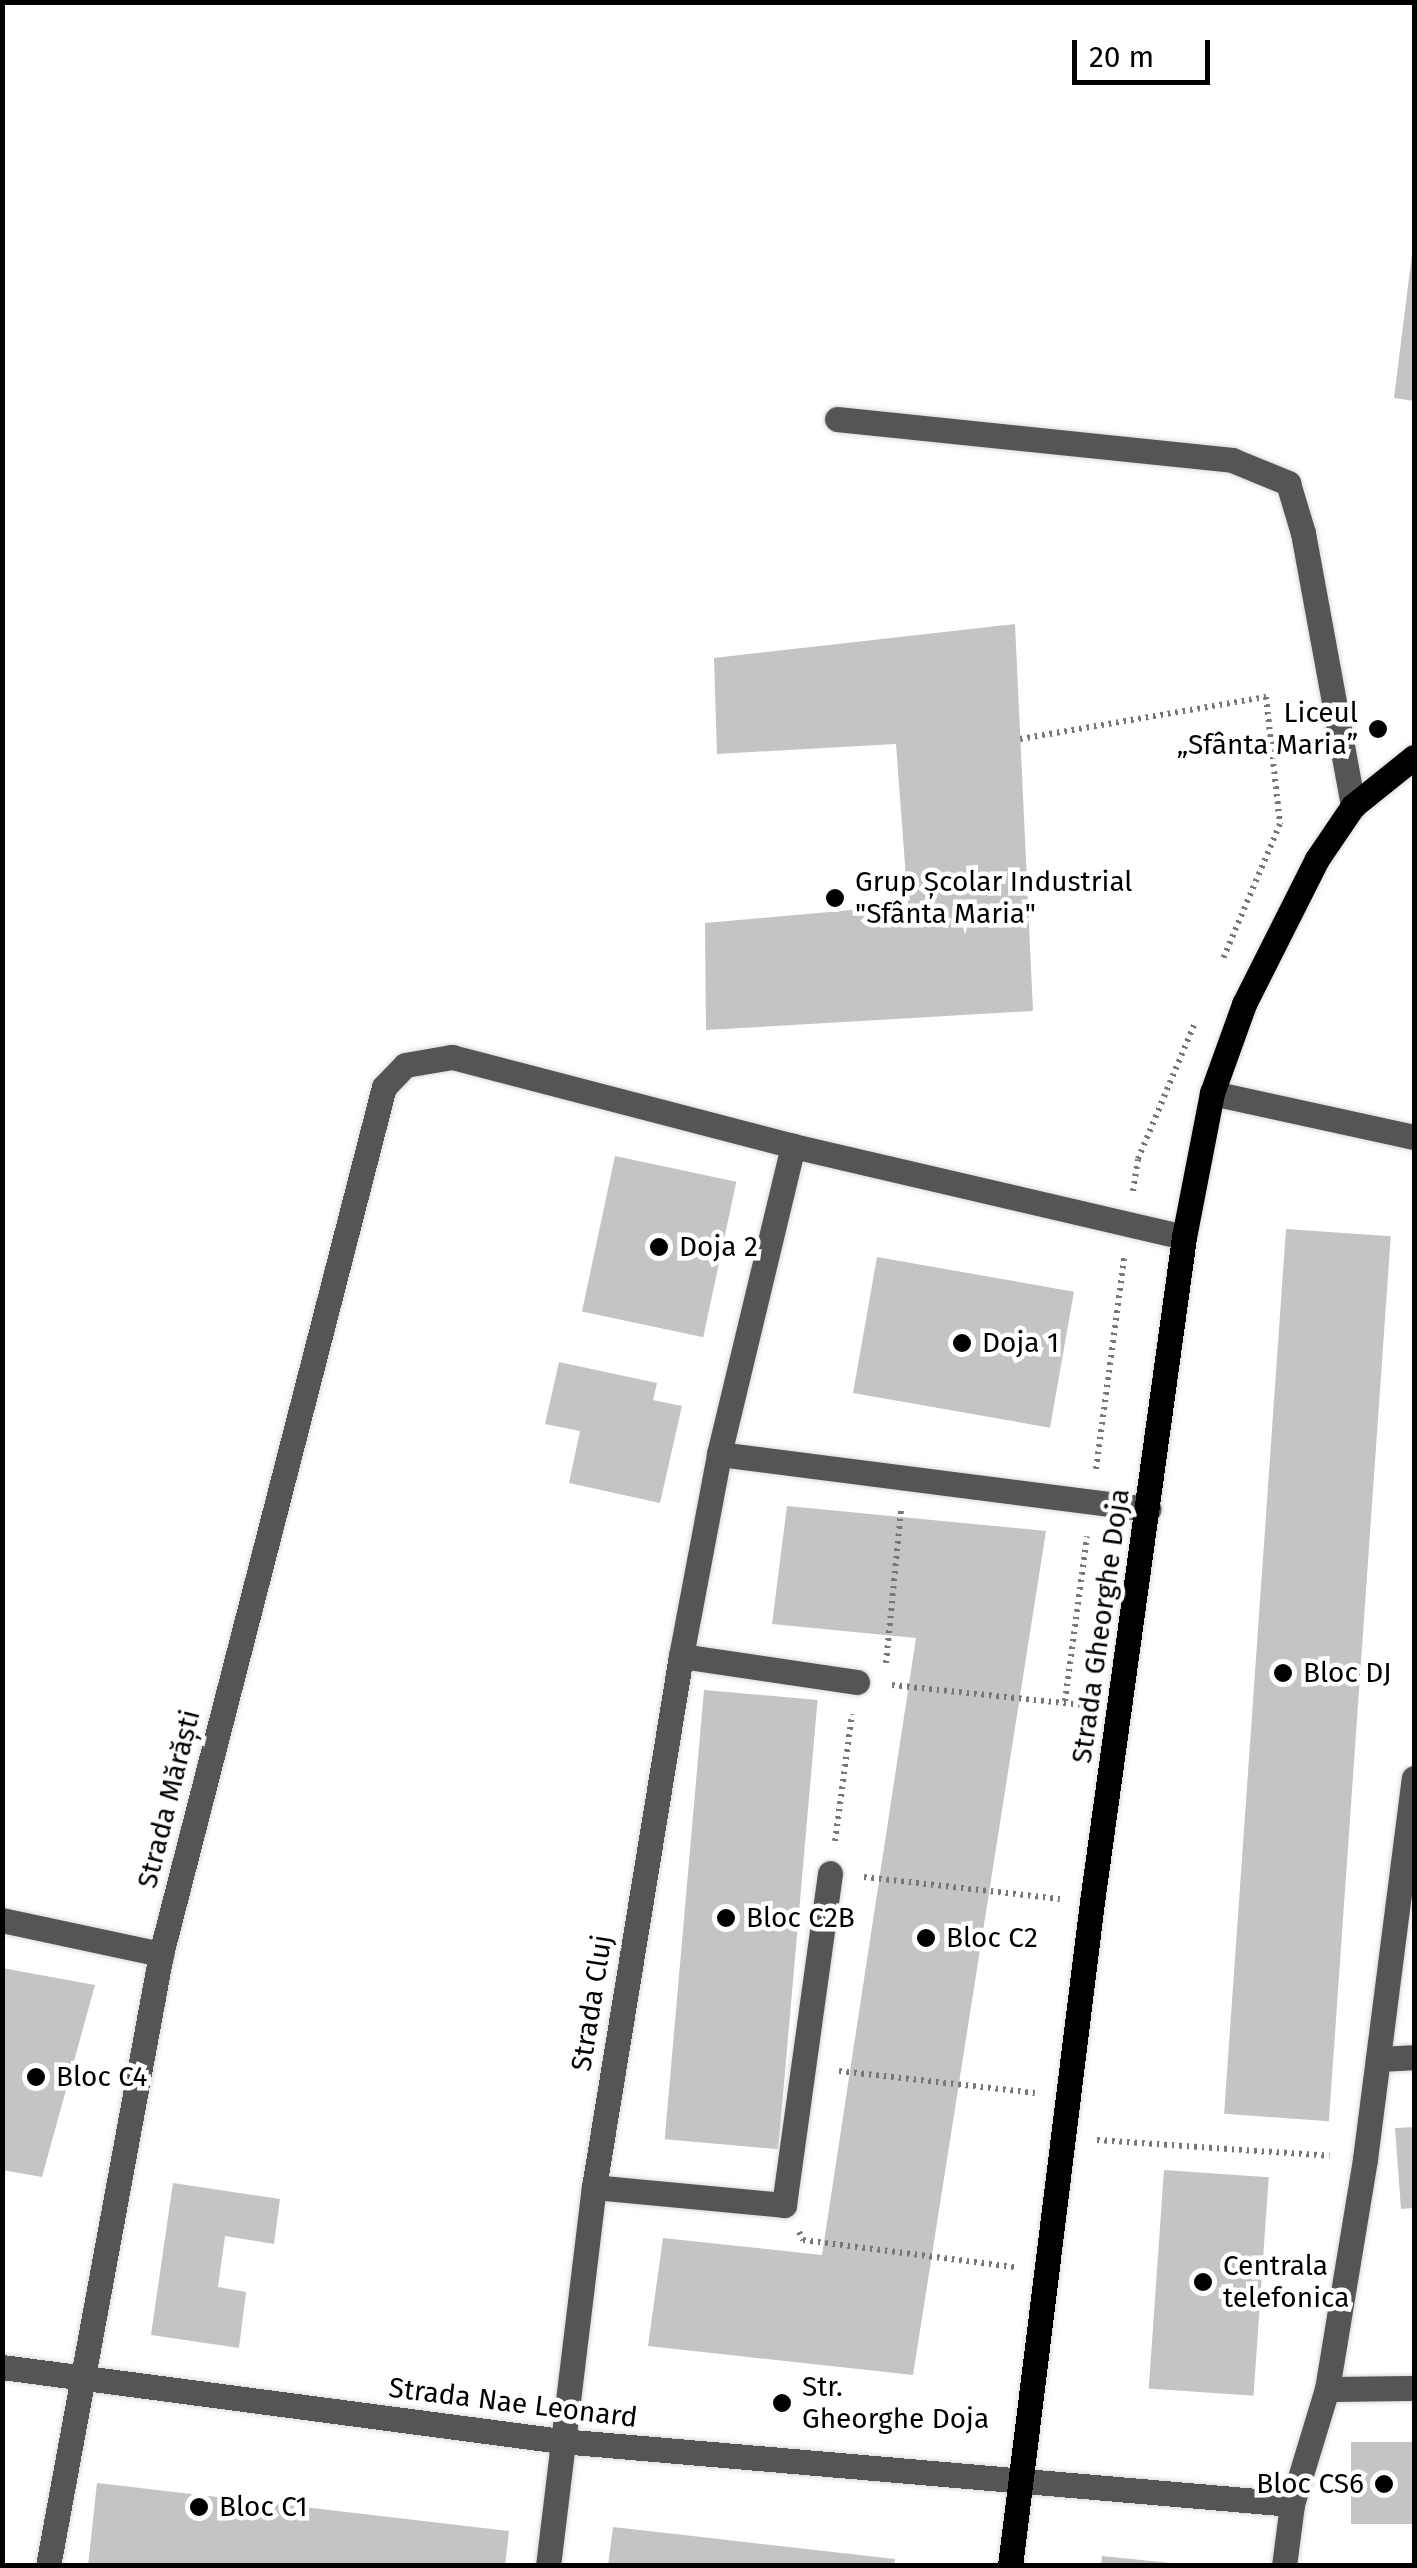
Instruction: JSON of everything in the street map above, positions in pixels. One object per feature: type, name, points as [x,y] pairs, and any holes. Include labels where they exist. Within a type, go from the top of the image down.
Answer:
[{"type":"main road","name":"Strada Gheorghe Doja","points":[[1010,2566],[1092,1902],[1184,1237],[1212,1093],[1274,935],[1352,806],[1414,756]]},
{"type":"street","points":[[838,419],[1232,460],[1288,483],[1303,533],[1352,806]]},
{"type":"street","name":"Strada Mărăști","points":[[48,2566],[161,1954],[372,1118],[384,1087],[405,1065],[452,1057],[793,1146]]},
{"type":"street","points":[[1212,1093],[1414,1137]]},
{"type":"street","points":[[793,1146],[1184,1237]]},
{"type":"street","name":"Strada Cluj","points":[[548,2566],[560,2442],[594,2187],[681,1656],[719,1454],[793,1146]]},
{"type":"street","points":[[719,1454],[1148,1508]]},
{"type":"street","points":[[681,1656],[857,1682]]},
{"type":"street","points":[[1284,2566],[1292,2504],[1327,2389],[1365,2159],[1414,1778]]},
{"type":"street","points":[[594,2187],[784,2205],[830,1874]]},
{"type":"street","points":[[2,1920],[161,1954]]},
{"type":"street","points":[[1378,2058],[1414,2056]]},
{"type":"street","name":"Strada Nae Leonard","points":[[2,2367],[560,2442],[1292,2504]]},
{"type":"street","points":[[1327,2389],[1414,2388]]},
{"type":"path","points":[[1020,739],[1266,696],[1280,824],[1220,965]]},
{"type":"path","points":[[1133,1197],[1138,1159],[1198,1018]]},
{"type":"path","points":[[1065,1702],[1125,1254]]},
{"type":"path","points":[[904,1480],[884,1684],[1119,1711]]},
{"type":"path","points":[[857,1682],[830,1874],[1092,1902]]},
{"type":"path","points":[[803,2067],[1068,2097]]},
{"type":"path","points":[[1096,2140],[1365,2159]]},
{"type":"path","points":[[784,2205],[803,2240],[1046,2271]]},
{"type":"building","points":[[1414,254],[1414,401],[1394,398]]},
{"type":"building","points":[[1015,624],[1033,1011],[706,1030],[705,923],[908,905],[896,744],[717,754],[714,658]]},
{"type":"building","name":"Doja 2","points":[[615,1156],[736,1182],[703,1337],[582,1312]]},
{"type":"building","name":"Bloc DJ","points":[[1286,1229],[1391,1236],[1329,2121],[1224,2114]]},
{"type":"building","name":"Doja 1","points":[[877,1257],[1074,1292],[1050,1428],[853,1393]]},
{"type":"building","points":[[559,1362],[657,1383],[653,1400],[682,1406],[660,1503],[569,1483],[580,1431],[545,1424]]},
{"type":"building","name":"Bloc C2","points":[[787,1506],[1046,1531],[913,2375],[648,2346],[663,2238],[822,2255],[916,1638],[772,1624]]},
{"type":"building","name":"Bloc C2B","points":[[704,1690],[818,1700],[778,2149],[665,2139]]},
{"type":"building","name":"Bloc C4","points":[[2,1968],[95,1985],[42,2177],[2,2170]]},
{"type":"building","points":[[1414,2127],[1414,2208],[1401,2209],[1395,2128]]},
{"type":"building","name":"Centrala telefonica","points":[[1164,2170],[1269,2177],[1253,2396],[1149,2388]]},
{"type":"building","points":[[173,2183],[280,2199],[274,2244],[225,2236],[218,2287],[246,2292],[239,2348],[151,2335]]},
{"type":"building","name":"Bloc CS6","points":[[1351,2442],[1414,2442],[1414,2524],[1351,2524]]},
{"type":"building","name":"Bloc C1","points":[[97,2483],[509,2531],[505,2566],[88,2566]]},
{"type":"building","points":[[613,2527],[895,2559],[894,2566],[608,2566]]},
{"type":"building","points":[[1102,2556],[1171,2563],[1171,2566],[1101,2566]]},
{"type":"place","name":"Liceul „Sfânta Maria”","points":[[1378,729]]},
{"type":"place","name":"Grup Școlar Industrial \"Sfânta Maria\"","points":[[835,898]]},
{"type":"place","name":"Doja 2","points":[[659,1247]]},
{"type":"place","name":"Doja 1","points":[[962,1343]]},
{"type":"place","name":"Bloc DJ","points":[[1283,1673]]},
{"type":"place","name":"Bloc C2B","points":[[726,1918]]},
{"type":"place","name":"Bloc C2","points":[[926,1938]]},
{"type":"place","name":"Bloc C4","points":[[36,2077]]},
{"type":"place","name":"Centrala telefonica","points":[[1203,2282]]},
{"type":"place","name":"Str. Gheorghe Doja","points":[[782,2403]]},
{"type":"place","name":"Bloc CS6","points":[[1384,2484]]},
{"type":"place","name":"Bloc C1","points":[[199,2507]]}]
